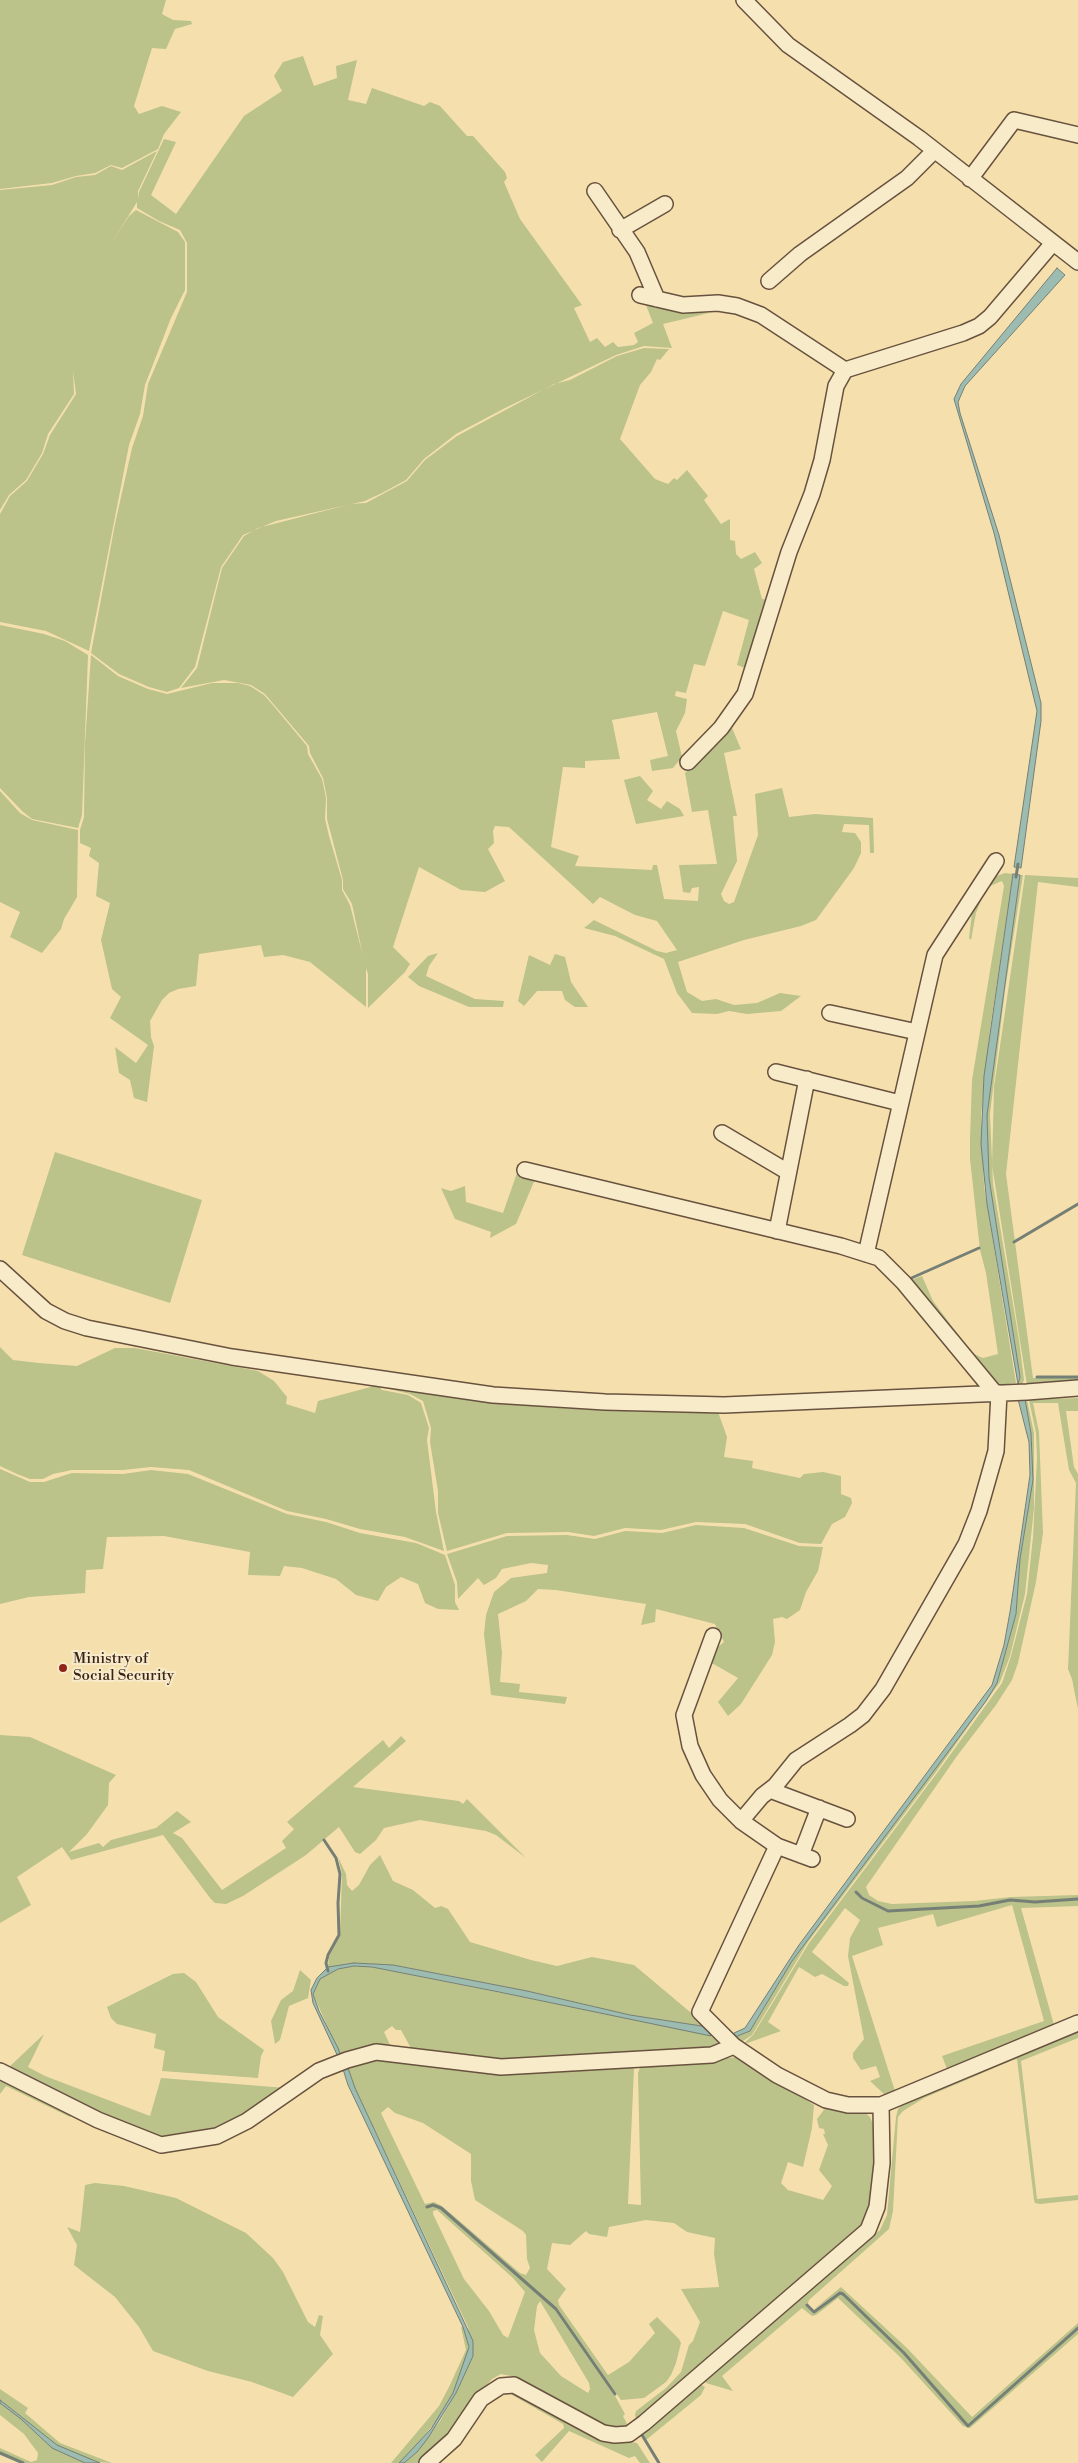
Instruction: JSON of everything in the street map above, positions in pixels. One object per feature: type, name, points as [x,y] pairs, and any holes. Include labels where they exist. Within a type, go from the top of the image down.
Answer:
[{"type":"street","points":[[744,0],[788,45],[934,151],[1078,262]]},
{"type":"street","points":[[970,179],[1014,120],[1078,136]]},
{"type":"street","points":[[768,281],[800,254],[907,178],[934,151]]},
{"type":"street","points":[[595,191],[620,230],[637,252],[657,299]]},
{"type":"street","points":[[620,230],[665,204]]},
{"type":"street","points":[[688,762],[725,723],[745,694],[789,552],[812,494],[822,460],[836,386],[845,370],[963,333],[979,326],[990,317],[1053,242]]},
{"type":"street","points":[[640,295],[683,304],[718,303],[737,306],[761,315],[845,370]]},
{"type":"street","points":[[866,1254],[936,955],[996,861]]},
{"type":"street","points":[[830,1013],[917,1032]]},
{"type":"street","points":[[776,1072],[900,1103]]},
{"type":"street","points":[[777,1231],[807,1079]]},
{"type":"street","points":[[722,1133],[788,1172]]},
{"type":"street","points":[[526,1170],[777,1231],[879,1258],[904,1283],[997,1393],[996,1451],[979,1511],[966,1544],[883,1689],[862,1715],[850,1726],[796,1760],[741,1821]]},
{"type":"street","points":[[0,1269],[46,1311],[65,1321],[87,1328],[232,1357],[493,1395],[605,1402],[724,1405],[1078,1388]]},
{"type":"street","points":[[714,1636],[684,1715],[690,1746],[703,1775],[720,1800],[741,1821],[777,1846],[806,1857],[820,1808]]},
{"type":"street","points":[[770,1790],[847,1819]]},
{"type":"street","points":[[777,1846],[700,2012],[734,2046],[753,2060],[813,2095],[848,2106],[880,2105],[1078,2023]]},
{"type":"street","points":[[0,2071],[98,2120],[161,2145],[217,2136],[247,2121],[320,2071],[347,2060],[376,2052],[501,2067],[712,2055],[734,2046]]},
{"type":"street","points":[[427,2463],[454,2439],[482,2399],[501,2386],[514,2385],[603,2433],[615,2435],[629,2434],[644,2423],[868,2230],[875,2213],[882,2163],[880,2105]]},
{"type":"green space","points":[[0,0],[166,0],[162,14],[173,20],[191,21],[192,24],[175,29],[166,49],[152,48],[134,106],[139,114],[162,106],[181,112],[164,134],[158,149],[122,168],[111,165],[95,173],[52,183],[0,189]]},
{"type":"green space","points":[[303,56],[314,86],[337,78],[336,66],[357,60],[348,100],[366,104],[372,88],[424,106],[430,102],[440,106],[467,136],[473,136],[505,172],[507,178],[504,182],[520,219],[582,305],[574,308],[590,342],[597,338],[605,347],[613,342],[618,347],[634,345],[638,342],[634,333],[653,323],[646,305],[681,313],[709,313],[663,324],[672,348],[644,346],[616,355],[505,408],[456,434],[424,459],[406,480],[382,493],[365,501],[276,521],[243,535],[221,567],[195,667],[179,688],[167,692],[149,687],[119,674],[91,653],[115,524],[132,448],[143,416],[148,384],[187,292],[187,243],[180,230],[159,221],[137,208],[137,202],[111,244],[129,216],[136,210],[178,232],[185,242],[185,290],[171,318],[145,385],[140,414],[129,445],[89,651],[46,631],[0,622],[0,514],[10,496],[27,481],[43,454],[50,435],[76,394],[73,371],[74,394],[48,434],[42,453],[26,480],[9,495],[0,510],[0,190],[52,185],[76,177],[95,175],[111,166],[122,170],[157,151],[138,191],[138,199],[139,192],[164,139],[176,142],[151,195],[176,214],[244,116],[282,91],[274,76],[283,62]]},
{"type":"green space","points":[[644,348],[669,349],[660,360],[657,359],[651,372],[640,385],[620,439],[655,479],[668,484],[674,478],[677,480],[687,470],[708,496],[704,500],[721,524],[730,519],[730,540],[735,541],[736,554],[741,559],[755,552],[762,563],[754,569],[762,599],[771,600],[750,670],[737,665],[749,620],[723,611],[705,666],[694,664],[686,693],[676,691],[675,696],[687,699],[685,713],[676,731],[682,757],[673,768],[652,771],[650,760],[668,756],[657,712],[612,720],[620,759],[585,761],[585,768],[563,767],[551,847],[579,856],[575,866],[652,870],[653,865],[657,865],[664,899],[698,901],[699,887],[692,888],[690,893],[683,892],[679,865],[717,864],[708,810],[692,812],[685,773],[732,728],[741,749],[724,753],[737,816],[733,816],[737,861],[721,894],[724,901],[729,904],[734,902],[758,835],[755,794],[782,788],[789,817],[815,814],[873,818],[874,853],[870,853],[869,825],[844,824],[842,832],[855,833],[861,842],[861,853],[854,868],[816,920],[801,926],[744,940],[678,962],[687,992],[702,1001],[716,999],[734,1005],[757,1003],[780,993],[801,996],[781,1011],[747,1014],[729,1011],[717,1014],[692,1013],[677,993],[664,959],[615,936],[584,928],[594,920],[657,951],[666,953],[677,950],[657,921],[635,915],[600,897],[593,904],[509,827],[495,826],[493,831],[494,843],[488,849],[505,881],[485,892],[461,890],[419,867],[393,947],[410,964],[405,972],[368,1008],[368,974],[366,968],[366,1007],[310,962],[283,955],[264,957],[261,945],[199,954],[196,986],[178,989],[169,993],[162,1000],[150,1021],[151,1037],[154,1046],[147,1102],[134,1098],[130,1080],[119,1073],[115,1047],[136,1063],[148,1045],[110,1018],[121,997],[112,989],[101,940],[110,903],[96,896],[99,863],[89,856],[91,848],[80,843],[80,830],[84,817],[85,744],[91,655],[118,676],[148,689],[167,694],[212,683],[238,683],[250,686],[264,695],[307,746],[308,754],[322,779],[326,798],[325,819],[342,880],[342,890],[350,905],[363,956],[352,904],[343,889],[343,880],[327,819],[327,798],[323,778],[310,753],[309,746],[265,694],[251,685],[224,680],[181,688],[197,668],[222,568],[244,536],[258,528],[351,504],[366,503],[407,481],[425,460],[457,436],[554,384],[570,380],[617,356]]},
{"type":"green space","points":[[0,625],[44,634],[65,641],[88,655],[82,815],[78,828],[32,819],[0,788]]},
{"type":"green space","points":[[640,776],[653,791],[647,800],[661,809],[667,801],[680,809],[684,816],[636,824],[624,780]]},
{"type":"green space","points":[[0,791],[20,813],[32,820],[78,830],[77,897],[64,919],[61,929],[42,953],[10,937],[20,912],[0,902]]},
{"type":"green space","points":[[1005,873],[1013,874],[990,1029],[981,1115],[984,1186],[1016,1383],[1000,1385],[993,1383],[909,1281],[922,1276],[933,1301],[972,1353],[983,1358],[998,1354],[986,1273],[980,1250],[970,1159],[970,1139],[972,1080],[1004,886],[1002,881],[990,886],[984,893],[976,913],[971,940],[969,938],[972,913],[979,896],[994,877]]},
{"type":"green space","points":[[1020,875],[1023,875],[1005,990],[990,1114],[993,1184],[1019,1340],[1024,1380],[1022,1385],[1018,1384],[1020,1377],[989,1178],[987,1115]]},
{"type":"green space","points":[[1025,875],[1078,878],[1078,887],[1038,882],[1006,1174],[1033,1378],[1078,1378],[1078,1384],[1027,1385],[992,1165],[994,1087]]},
{"type":"green space","points":[[438,953],[429,966],[426,976],[475,999],[504,1001],[503,1007],[469,1007],[419,986],[408,977],[428,956]]},
{"type":"green space","points":[[555,954],[565,957],[571,982],[588,1007],[575,1007],[565,1000],[562,991],[537,991],[524,1006],[518,1001],[529,955],[550,965]]},
{"type":"green space","points":[[55,1152],[202,1200],[170,1303],[22,1255]]},
{"type":"green space","points":[[517,1173],[536,1177],[516,1224],[490,1238],[491,1232],[455,1219],[441,1188],[451,1191],[465,1186],[466,1202],[503,1213]]},
{"type":"green space","points":[[0,1347],[13,1360],[39,1363],[77,1366],[115,1348],[135,1348],[258,1371],[274,1381],[287,1397],[286,1404],[315,1413],[318,1401],[378,1385],[382,1390],[408,1395],[421,1403],[429,1428],[427,1440],[436,1512],[444,1551],[405,1537],[360,1529],[326,1519],[287,1511],[189,1470],[151,1467],[123,1470],[72,1470],[53,1474],[43,1479],[30,1479],[17,1474],[0,1466]]},
{"type":"green space","points":[[382,1385],[482,1400],[560,1408],[648,1412],[718,1412],[727,1437],[724,1457],[753,1461],[752,1468],[800,1478],[804,1474],[823,1472],[841,1476],[841,1494],[851,1498],[852,1503],[845,1517],[832,1524],[821,1544],[800,1543],[745,1524],[696,1522],[661,1530],[625,1528],[594,1536],[568,1532],[507,1533],[447,1551],[438,1513],[438,1491],[430,1442],[431,1428],[423,1401],[410,1394],[385,1388]]},
{"type":"green space","points":[[1078,1398],[1078,1411],[1066,1411],[1074,1467],[1078,1474],[1078,1709],[1068,1669],[1076,1483],[1069,1470],[1058,1403],[1033,1403],[1039,1432],[1043,1533],[1036,1582],[1018,1663],[1012,1680],[996,1705],[957,1756],[866,1887],[869,1895],[878,1901],[892,1904],[974,1901],[1011,1897],[1078,1895],[1078,1898],[1036,1901],[1004,1900],[979,1905],[888,1910],[856,1893],[861,1899],[888,1912],[980,1906],[1005,1901],[1036,1903],[1078,1900],[1078,1906],[1021,1908],[1054,2025],[947,2069],[942,2056],[1044,2021],[1012,1905],[937,1927],[933,1914],[878,1928],[883,1945],[852,1956],[895,2091],[885,2095],[870,2081],[880,2077],[876,2066],[861,2070],[853,2058],[853,2053],[864,2039],[848,1956],[850,1938],[860,1920],[845,1908],[812,1952],[849,1983],[848,1986],[844,1986],[822,1974],[815,1977],[799,1967],[768,2022],[781,2031],[742,2045],[753,2035],[809,1943],[1002,1683],[1027,1594],[1033,1537],[1037,1459],[1036,1433],[1029,1400]]},
{"type":"green space","points":[[1025,1399],[1027,1400],[1034,1433],[1034,1508],[1025,1594],[1010,1656],[1000,1682],[936,1772],[808,1942],[752,2035],[740,2043],[735,2037],[746,2033],[756,2022],[792,1961],[986,1701],[997,1683],[1016,1614],[1020,1559],[1033,1480],[1031,1433]]},
{"type":"green space","points":[[0,1469],[30,1482],[44,1482],[72,1473],[123,1474],[151,1470],[188,1474],[287,1514],[326,1522],[360,1533],[416,1543],[445,1555],[455,1585],[455,1602],[459,1610],[438,1609],[425,1603],[418,1584],[401,1577],[386,1587],[378,1601],[356,1595],[336,1579],[302,1568],[284,1566],[280,1576],[248,1575],[250,1552],[164,1536],[107,1537],[103,1569],[86,1570],[85,1593],[29,1597],[0,1604]]},
{"type":"green space","points":[[696,1525],[744,1528],[799,1546],[823,1547],[818,1571],[806,1592],[800,1610],[787,1619],[782,1617],[773,1619],[775,1642],[772,1655],[741,1704],[728,1716],[718,1702],[738,1678],[710,1662],[709,1654],[724,1642],[715,1624],[656,1609],[655,1622],[641,1625],[646,1604],[556,1590],[538,1589],[526,1601],[498,1614],[502,1653],[500,1682],[520,1684],[519,1692],[567,1697],[565,1704],[491,1695],[484,1634],[486,1615],[494,1592],[511,1578],[547,1573],[548,1565],[531,1563],[502,1569],[496,1578],[484,1585],[478,1578],[458,1599],[457,1582],[447,1554],[507,1536],[567,1535],[595,1539],[625,1531],[662,1533]]},
{"type":"green space","points":[[0,1735],[30,1737],[116,1775],[109,1783],[108,1805],[87,1834],[69,1852],[99,1843],[103,1847],[111,1840],[156,1828],[177,1811],[191,1822],[173,1833],[182,1838],[222,1890],[286,1848],[282,1841],[294,1829],[287,1822],[383,1740],[389,1748],[401,1736],[406,1741],[353,1787],[459,1801],[463,1804],[467,1799],[526,1858],[496,1835],[486,1831],[420,1820],[384,1828],[376,1840],[360,1854],[355,1852],[339,1827],[306,1855],[243,1896],[226,1904],[215,1903],[210,1898],[163,1835],[71,1860],[62,1847],[17,1877],[31,1905],[0,1923]]},
{"type":"green space","points":[[380,1855],[393,1881],[413,1890],[435,1908],[441,1906],[448,1909],[470,1942],[557,1966],[592,1957],[634,1965],[708,2027],[630,2015],[527,1991],[393,1965],[354,1963],[328,1967],[329,1957],[340,1936],[342,1874],[338,1857],[346,1874],[347,1885],[352,1891],[359,1885],[370,1865]]},
{"type":"green space","points":[[354,1966],[372,1967],[692,2031],[711,2036],[721,2044],[720,2047],[514,2061],[412,2050],[401,2030],[396,2030],[392,2026],[384,2032],[390,2045],[342,2059],[313,1994],[320,1979],[338,1969]]},
{"type":"green space","points":[[300,1970],[311,1980],[308,1998],[289,2006],[280,2040],[275,2044],[271,2021],[281,2000],[293,1991]]},
{"type":"green space","points":[[184,1973],[196,1982],[218,2017],[264,2050],[261,2056],[258,2078],[162,2071],[165,2051],[154,2048],[156,2034],[117,2024],[111,2018],[107,2007],[173,1974]]},
{"type":"green space","points":[[1078,2029],[1078,2038],[1021,2061],[1037,2199],[1078,2195],[1078,2200],[1035,2203],[1017,2059],[1013,2060],[924,2098],[903,2111],[898,2117],[893,2211],[889,2229],[809,2300],[807,2306],[814,2313],[840,2293],[843,2294],[903,2354],[968,2427],[1078,2329],[1078,2334],[970,2428],[963,2426],[900,2357],[838,2298],[816,2315],[812,2316],[802,2308],[722,2376],[733,2391],[706,2383],[705,2381],[732,2357],[880,2230],[887,2215],[896,2117],[898,2109],[906,2101]]},
{"type":"green space","points":[[44,2034],[28,2067],[45,2076],[150,2116],[161,2078],[286,2088],[222,2131],[167,2140],[72,2104],[7,2069]]},
{"type":"green space","points":[[739,2057],[814,2105],[812,2128],[803,2167],[788,2162],[781,2183],[788,2190],[823,2200],[832,2186],[819,2170],[828,2145],[823,2134],[825,2134],[824,2129],[819,2128],[817,2119],[826,2107],[863,2111],[870,2117],[877,2134],[871,2201],[861,2227],[637,2422],[636,2411],[666,2388],[681,2372],[689,2345],[693,2341],[700,2322],[681,2289],[719,2287],[714,2254],[715,2238],[687,2232],[674,2223],[646,2220],[609,2227],[607,2237],[589,2234],[586,2231],[570,2245],[552,2243],[547,2269],[566,2289],[558,2300],[559,2305],[608,2375],[629,2362],[655,2333],[649,2324],[657,2317],[681,2343],[676,2363],[666,2382],[644,2398],[621,2400],[557,2308],[442,2208],[433,2204],[427,2206],[437,2206],[441,2209],[555,2309],[614,2394],[625,2414],[623,2416],[628,2426],[608,2427],[553,2400],[516,2377],[501,2374],[492,2379],[482,2390],[452,2434],[420,2463],[404,2463],[417,2452],[440,2421],[456,2393],[473,2356],[468,2327],[355,2088],[347,2065],[373,2059],[630,2066],[634,2069],[628,2204],[641,2205],[638,2073],[641,2065]],"holes":[[[388,2107],[395,2113],[423,2123],[471,2154],[471,2181],[475,2200],[523,2231],[526,2235],[527,2259],[530,2268],[526,2275],[520,2273],[442,2206],[434,2202],[425,2204],[381,2113]],[[437,2210],[513,2278],[525,2292],[508,2338],[503,2335],[489,2311],[464,2279],[433,2211]],[[540,2301],[589,2383],[590,2389],[588,2393],[561,2376],[540,2353],[534,2330],[537,2306]]]},
{"type":"green space","points":[[0,2076],[72,2113],[70,2117],[6,2086],[0,2094]]},
{"type":"green space","points":[[95,2183],[124,2186],[176,2198],[246,2233],[273,2258],[283,2272],[308,2322],[315,2327],[319,2315],[323,2316],[320,2335],[333,2354],[293,2397],[252,2382],[208,2371],[153,2351],[139,2327],[115,2297],[74,2265],[77,2245],[67,2227],[80,2232],[85,2185]]},
{"type":"green space","points":[[841,2287],[907,2348],[972,2417],[1078,2323],[1078,2327],[968,2425],[905,2353],[843,2293],[839,2292],[813,2310]]},
{"type":"green space","points":[[461,2327],[463,2327],[468,2339],[468,2354],[453,2393],[437,2420],[415,2447],[399,2463],[391,2463],[439,2406],[449,2387],[466,2350]]},
{"type":"green space","points":[[700,2384],[705,2387],[701,2395],[646,2440],[642,2432]]},
{"type":"green space","points":[[0,2389],[28,2408],[25,2413],[60,2443],[112,2463],[95,2462],[57,2445],[0,2400]]},
{"type":"green space","points":[[510,2390],[624,2441],[637,2443],[650,2463],[640,2463],[635,2456],[629,2458],[569,2431],[542,2462],[535,2455],[564,2428],[563,2424],[507,2392]]},
{"type":"green space","points":[[0,2403],[21,2419],[52,2448],[85,2463],[25,2463],[0,2452],[0,2448],[31,2462],[37,2460],[38,2453],[24,2434],[0,2415]]},
{"type":"water","points":[[1057,268],[1065,275],[965,386],[958,402],[999,535],[1041,703],[1041,721],[1021,868],[1014,867],[1037,711],[994,533],[954,399],[961,384]]},
{"type":"water","points":[[1013,874],[1020,875],[987,1115],[989,1178],[1020,1377],[1018,1384],[987,1204],[981,1144],[984,1076]]},
{"type":"water","points":[[1018,1399],[1025,1399],[1031,1433],[1033,1480],[1020,1559],[1016,1614],[997,1683],[986,1701],[792,1961],[750,2031],[735,2037],[734,2033],[745,2028],[799,1945],[992,1685],[1004,1645],[1010,1612],[1030,1475],[1029,1442]]},
{"type":"water","points":[[354,1963],[393,1965],[527,1991],[630,2015],[708,2027],[711,2036],[372,1967],[354,1966],[338,1969],[320,1979],[313,1994],[319,2011],[338,2048],[342,2059],[339,2059],[313,2003],[311,1990],[317,1978],[328,1967]]},
{"type":"water","points":[[347,2065],[355,2088],[473,2341],[473,2356],[456,2393],[428,2438],[417,2452],[404,2463],[399,2463],[431,2429],[453,2393],[469,2347],[463,2327],[348,2085],[342,2066]]},
{"type":"water","points":[[0,2400],[57,2445],[100,2463],[85,2463],[52,2448],[21,2419],[0,2403]]},
{"type":"waterway","points":[[1016,877],[1018,864]]},
{"type":"waterway","points":[[1014,1242],[1078,1204]]},
{"type":"waterway","points":[[907,1280],[979,1248]]},
{"type":"waterway","points":[[1037,1377],[1078,1377]]},
{"type":"waterway","points":[[324,1840],[336,1858],[340,1874],[338,1903],[339,1935],[328,1955],[326,1963],[328,1971]]},
{"type":"waterway","points":[[856,1892],[862,1898],[888,1911],[979,1906],[1010,1900],[1035,1902],[1078,1899]]},
{"type":"waterway","points":[[427,2207],[433,2205],[441,2208],[556,2309],[615,2394]]},
{"type":"waterway","points":[[807,2305],[814,2312],[840,2293],[843,2294],[904,2353],[968,2426],[1078,2328]]},
{"type":"waterway","points":[[642,2435],[659,2463]]},
{"type":"waterway","points":[[0,2453],[23,2463]]},
{"type":"place","name":"Ministry of Social Security","points":[[63,1668]]}]
